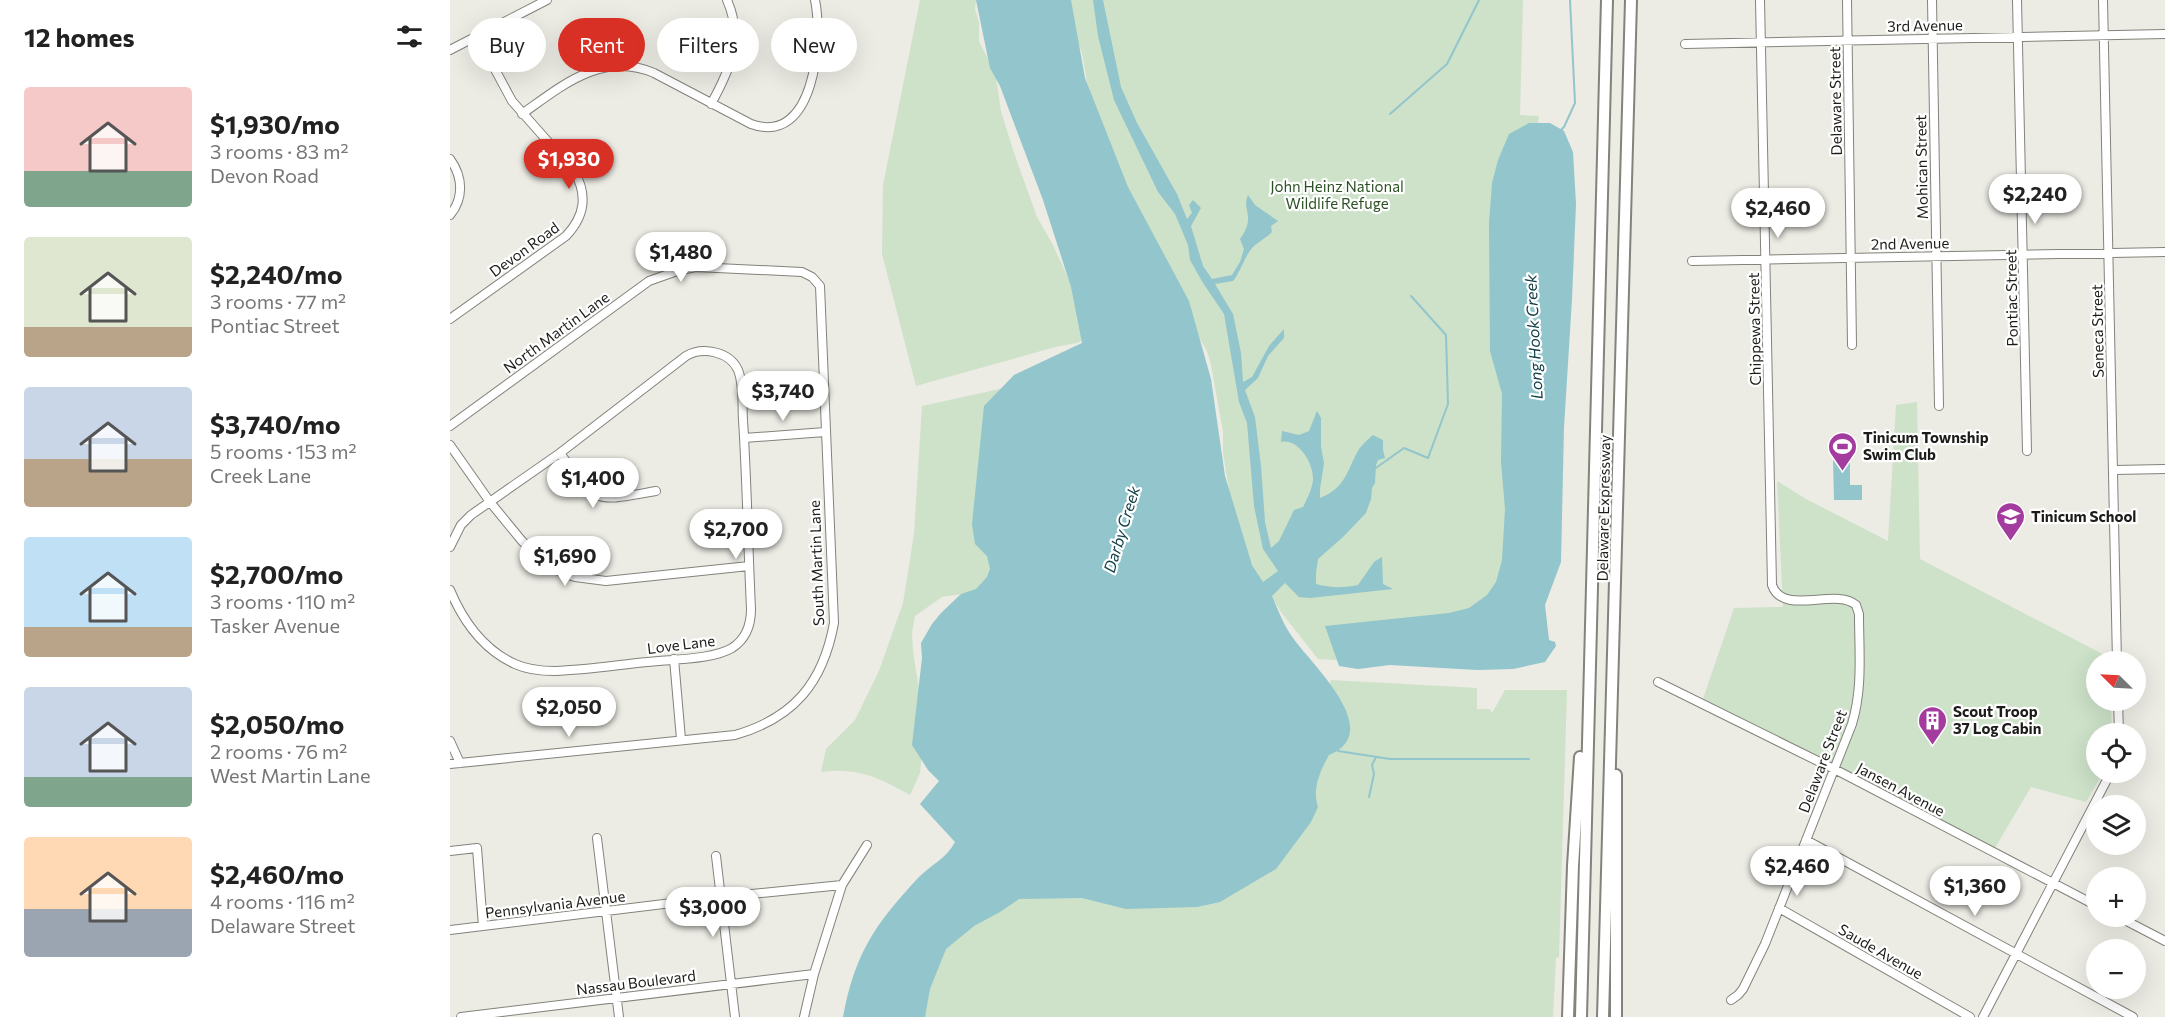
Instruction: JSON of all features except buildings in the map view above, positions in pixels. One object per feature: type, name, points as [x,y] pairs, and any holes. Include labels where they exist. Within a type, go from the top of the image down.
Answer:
[{"type":"highway","name":"Delaware Expressway","points":[[1581,1017],[1607,0]]},
{"type":"highway","name":"Delaware Expressway","points":[[1603,1017],[1631,0]]},
{"type":"highway","points":[[1568,1017],[1574,843],[1590,658]]},
{"type":"highway","points":[[1612,706],[1617,791],[1616,1017]]},
{"type":"street","points":[[512,18],[547,0]]},
{"type":"street","points":[[711,104],[722,85],[734,53],[735,25],[727,0]]},
{"type":"street","points":[[522,114],[548,95],[583,75],[606,66],[616,65],[644,68],[751,124],[764,128],[779,125],[794,115],[807,93],[816,61],[818,29],[814,0]]},
{"type":"street","name":"Chippewa Street","points":[[1760,0],[1770,478]]},
{"type":"street","name":"Delaware Street","points":[[1846,0],[1852,345]]},
{"type":"street","name":"Mohican Street","points":[[1932,0],[1939,406]]},
{"type":"street","name":"Pontiac Street","points":[[2017,0],[2027,451]]},
{"type":"street","name":"Seneca Street","points":[[2103,0],[2117,651]]},
{"type":"street","name":"3rd Avenue","points":[[1685,44],[2165,34]]},
{"type":"street","points":[[450,50],[468,41]]},
{"type":"street","name":"Devon Road","points":[[450,319],[566,236],[578,224],[582,209],[580,182],[562,156],[522,114],[495,72]]},
{"type":"street","points":[[450,159],[458,174],[461,188],[458,203],[450,215]]},
{"type":"street","name":"2nd Avenue","points":[[1692,261],[2165,252]]},
{"type":"street","name":"North Martin Lane","points":[[450,426],[649,281],[696,267],[802,272],[816,280],[821,294],[825,432]]},
{"type":"street","name":"Love Lane","points":[[450,547],[461,525],[471,515],[560,453],[686,356],[698,351],[711,352],[724,356],[737,369],[741,380],[751,618],[747,631],[730,649],[719,653],[674,659],[571,670],[530,669],[501,657],[485,644],[464,616],[450,590]]},
{"type":"street","points":[[744,438],[825,432]]},
{"type":"street","name":"South Martin Lane","points":[[450,764],[735,735],[769,723],[803,695],[822,666],[831,639],[834,610],[825,432]]},
{"type":"street","points":[[450,445],[490,502],[536,555],[549,566],[575,577],[606,580],[749,567]]},
{"type":"street","points":[[560,453],[586,488],[594,495],[604,499],[656,491]]},
{"type":"street","points":[[2114,470],[2165,469]]},
{"type":"street","name":"Delaware Street","points":[[1731,1000],[1743,989],[1763,947],[1852,724],[1859,695],[1858,607],[1854,602],[1848,600],[1788,600],[1775,591],[1772,581],[1770,478]]},
{"type":"street","points":[[674,659],[681,739]]},
{"type":"street","name":"Jansen Avenue","points":[[1658,682],[2086,900]]},
{"type":"street","points":[[450,741],[460,763]]},
{"type":"street","points":[[1983,1017],[2105,783]]},
{"type":"street","points":[[597,838],[619,1017]]},
{"type":"street","points":[[1806,840],[2133,1017]]},
{"type":"street","points":[[804,1017],[814,974],[842,885],[867,845]]},
{"type":"street","points":[[450,851],[477,848],[483,926]]},
{"type":"street","points":[[716,856],[735,1017]]},
{"type":"street","name":"Pennsylvania Avenue","points":[[450,930],[721,897],[842,885]]},
{"type":"street","name":"Saude Avenue","points":[[1779,908],[1970,1017]]},
{"type":"street","points":[[2138,927],[2165,941]]},
{"type":"street","name":"Nassau Boulevard","points":[[461,1017],[494,1015],[814,974]]},
{"type":"green space","points":[[920,0],[976,0],[979,42],[995,71],[1001,111],[1013,150],[1037,217],[1068,278],[1089,337],[1077,343],[1055,347],[916,386],[882,254],[883,185]]},
{"type":"green space","name":"John Heinz National Wildlife Refuge","points":[[1064,0],[1523,0],[1520,115],[1539,116],[1531,169],[1508,568],[1453,666],[1318,659],[1281,612],[1250,561],[1233,515],[1223,453],[1223,432],[1207,351],[1198,336],[1181,323],[1089,93],[1082,53]]},
{"type":"green space","points":[[1101,367],[996,589],[942,597],[915,616],[912,633],[913,652],[925,725],[920,773],[910,795],[888,783],[857,772],[821,772],[826,749],[855,720],[879,671],[903,603],[914,534],[922,406]]},
{"type":"green space","points":[[1917,402],[1920,559],[2097,651],[2086,651],[2086,711],[2111,711],[2112,723],[2086,723],[2086,783],[2097,783],[2090,795],[2086,795],[2086,802],[2031,787],[1995,848],[1703,699],[1734,608],[1783,607],[1777,481],[1806,499],[1888,541],[1896,405]]},
{"type":"green space","points":[[1331,680],[1477,688],[1477,709],[1490,709],[1492,713],[1505,690],[1567,690],[1559,957],[1556,958],[1553,1017],[918,1017],[948,936],[1329,686]]},
{"type":"water","name":"Darby Creek","points":[[976,0],[1071,0],[1085,78],[1128,187],[1189,301],[1211,379],[1225,476],[1252,565],[1263,582],[1278,571],[1263,549],[1254,506],[1247,423],[1239,402],[1224,314],[1190,260],[1188,245],[1175,214],[1158,192],[1114,100],[1098,36],[1093,0],[1103,0],[1121,87],[1137,123],[1177,194],[1187,219],[1192,213],[1189,205],[1193,200],[1201,208],[1191,226],[1203,266],[1212,279],[1232,275],[1240,262],[1244,249],[1240,239],[1248,219],[1246,200],[1248,195],[1255,205],[1278,221],[1271,226],[1272,232],[1250,251],[1233,281],[1215,284],[1233,314],[1241,353],[1243,382],[1252,377],[1269,346],[1284,329],[1284,338],[1268,356],[1258,378],[1245,390],[1255,417],[1265,522],[1271,548],[1279,541],[1294,510],[1303,507],[1313,480],[1308,459],[1293,444],[1281,442],[1282,431],[1299,435],[1309,431],[1317,411],[1321,418],[1321,447],[1324,463],[1320,498],[1341,484],[1359,449],[1373,435],[1383,440],[1385,458],[1378,460],[1376,465],[1375,483],[1366,513],[1318,559],[1316,584],[1337,587],[1358,585],[1374,562],[1382,557],[1383,584],[1393,589],[1310,598],[1299,597],[1285,583],[1272,596],[1290,633],[1340,698],[1348,715],[1350,731],[1345,744],[1329,755],[1323,767],[1316,787],[1318,807],[1311,822],[1276,869],[1220,902],[1197,907],[1126,909],[1082,898],[1019,899],[974,926],[946,949],[930,989],[925,1017],[843,1017],[861,957],[879,925],[919,877],[943,857],[955,842],[920,804],[939,781],[928,770],[912,745],[922,658],[921,643],[941,613],[961,594],[976,589],[987,577],[990,569],[987,556],[975,544],[972,524],[984,406],[1014,375],[1082,343],[1071,287],[1043,200],[1000,86],[990,68]]},
{"type":"water","points":[[1529,123],[1550,123],[1564,131],[1573,152],[1576,204],[1564,427],[1561,562],[1545,605],[1549,640],[1555,642],[1556,646],[1545,662],[1513,669],[1477,670],[1390,665],[1358,669],[1339,666],[1325,626],[1449,613],[1469,608],[1487,595],[1496,582],[1502,560],[1505,509],[1501,462],[1502,394],[1490,351],[1489,223],[1492,183],[1498,160],[1509,134]]},
{"type":"water","name":"Tinicum Township Swim Club","points":[[1833,458],[1850,458],[1850,485],[1862,485],[1862,500],[1834,500]]},
{"type":"waterway","points":[[1390,114],[1447,64],[1479,0]]},
{"type":"waterway","name":"Long Hook Creek","points":[[1560,131],[1575,103],[1570,0]]},
{"type":"waterway","points":[[1373,470],[1404,448],[1428,458],[1448,404],[1446,335],[1411,296]]},
{"type":"waterway","points":[[1338,751],[1390,759],[1529,759]]},
{"type":"waterway","points":[[1369,797],[1374,774],[1372,765],[1376,757]]},
{"type":"place","name":"Tinicum Township Swim Club","points":[[1842,472]]},
{"type":"place","name":"Tinicum School","points":[[2010,542]]},
{"type":"place","name":"Scout Troop 37 Log Cabin","points":[[1932,746]]}]
